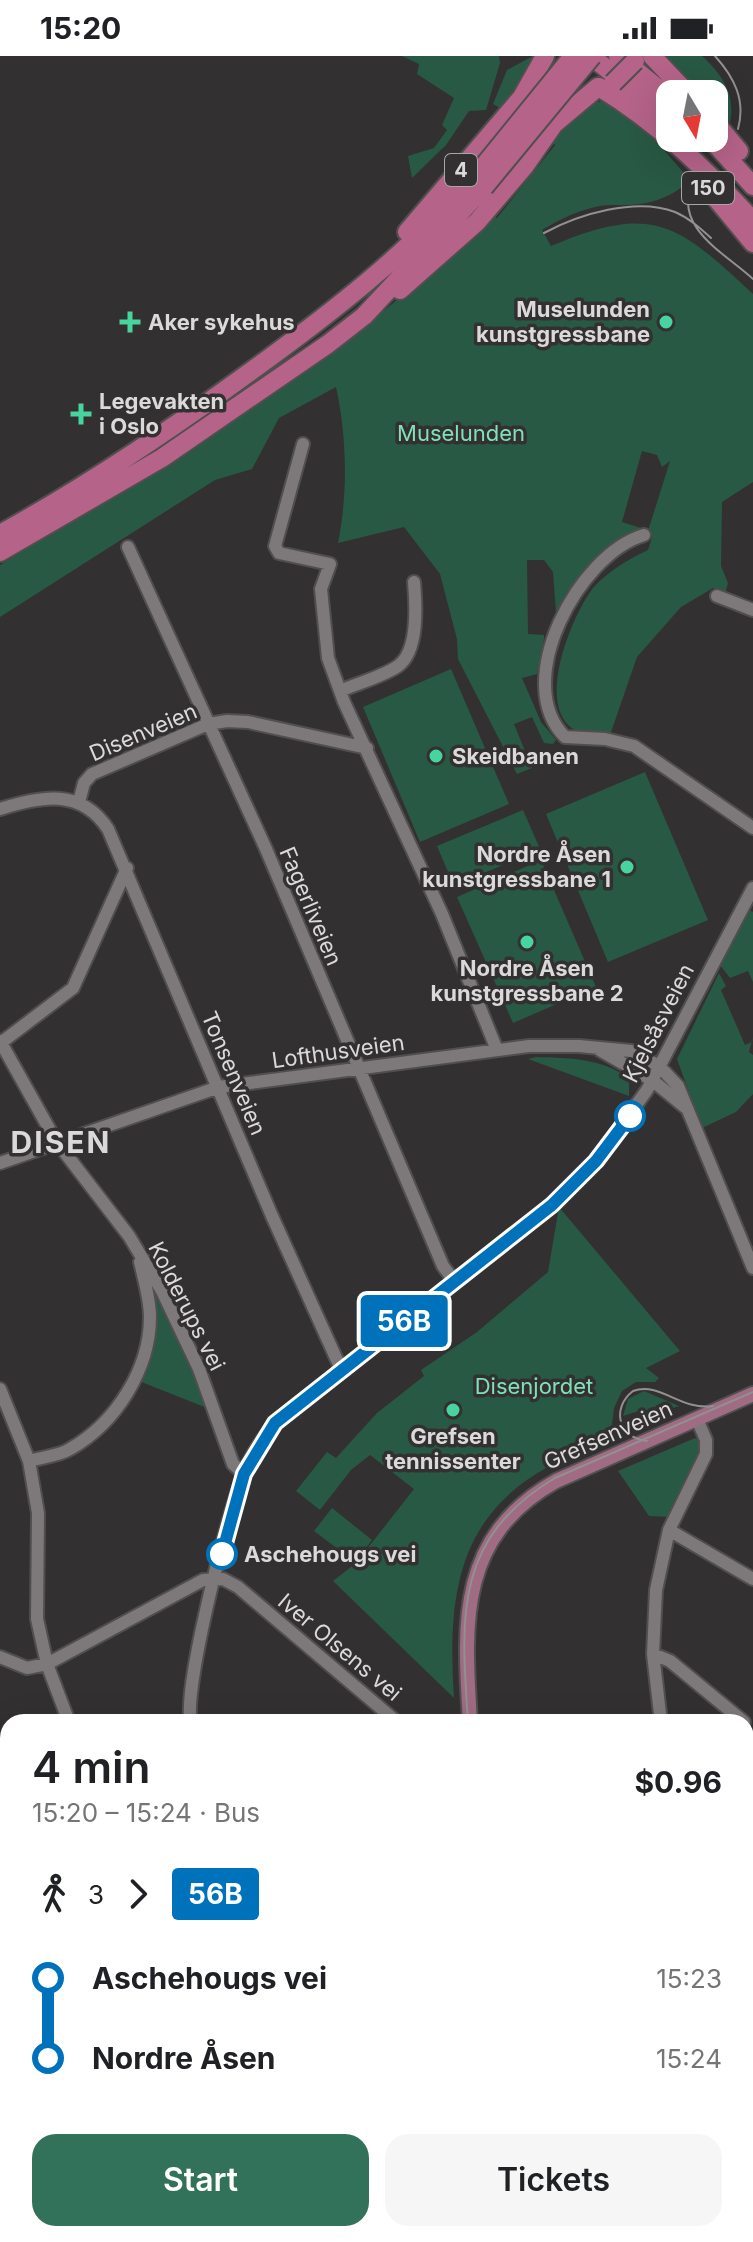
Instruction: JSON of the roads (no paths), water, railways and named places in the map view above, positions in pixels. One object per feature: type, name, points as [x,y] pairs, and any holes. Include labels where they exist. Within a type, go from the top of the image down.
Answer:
[{"type":"highway","points":[[547,56],[555,70],[570,82],[603,86],[635,57]]},
{"type":"highway","name":"4","points":[[369,279],[522,97],[547,56]]},
{"type":"highway","name":"4","points":[[0,534],[160,437],[283,348],[369,279],[479,182],[573,56]]},
{"type":"highway","name":"4","points":[[364,316],[591,56]]},
{"type":"highway","name":"150","points":[[591,56],[656,117]]},
{"type":"highway","points":[[635,57],[668,80]]},
{"type":"highway","points":[[635,57],[656,82]]},
{"type":"highway","name":"4","points":[[0,552],[201,433],[364,316],[452,248],[500,197],[564,113],[603,86]]},
{"type":"highway","name":"150","points":[[603,86],[656,121]]},
{"type":"highway","name":"150","points":[[685,152],[753,243]]},
{"type":"highway","name":"150","points":[[713,152],[736,165],[753,206]]},
{"type":"highway","name":"150","points":[[713,152],[736,165],[753,186]]},
{"type":"highway","name":"150","points":[[736,165],[753,221]]},
{"type":"main road","name":"Grefsenveien","points":[[470,1714],[466,1610],[476,1573],[498,1532],[517,1509],[556,1481],[753,1394]]},
{"type":"street","points":[[303,444],[275,546],[279,553],[330,564],[321,589],[325,640],[340,691],[442,914],[497,1050]]},
{"type":"street","points":[[644,535],[621,543],[602,559],[556,630],[550,651],[546,690],[551,716],[560,731],[575,740],[605,739],[634,746],[753,828]]},
{"type":"street","name":"Fagerliveien","points":[[128,547],[266,849],[443,1266],[455,1282]]},
{"type":"street","points":[[340,691],[399,665],[410,652],[416,603],[414,582]]},
{"type":"street","points":[[717,596],[753,610]]},
{"type":"street","name":"Disenveien","points":[[79,802],[84,783],[92,774],[208,724],[248,722],[367,748]]},
{"type":"street","points":[[0,809],[47,797],[79,802]]},
{"type":"street","name":"Tonsenveien","points":[[79,802],[100,817],[127,868],[328,1346],[341,1369]]},
{"type":"street","name":"Kolderups vei","points":[[127,868],[73,988],[1,1042],[56,1141],[123,1228],[162,1291],[199,1369],[233,1464],[244,1474]]},
{"type":"street","name":"Kjelsåsveien","points":[[189,1714],[190,1686],[244,1474],[275,1423],[455,1282],[576,1182],[616,1135],[652,1080],[752,892]]},
{"type":"street","name":"Lofthusveien","points":[[0,1163],[56,1141],[219,1087],[548,1045],[631,1051],[659,1066]]},
{"type":"street","name":"Lofthusveien","points":[[597,1048],[652,1080],[685,1107]]},
{"type":"street","points":[[659,1066],[678,1086],[753,1268]]},
{"type":"street","points":[[29,1461],[67,1451],[96,1432],[117,1407],[138,1373],[148,1344],[150,1313],[139,1256]]},
{"type":"street","points":[[0,1389],[29,1461],[38,1513],[37,1619],[47,1664],[66,1714]]},
{"type":"street","points":[[660,1714],[652,1617],[669,1530],[706,1454],[706,1440],[697,1419]]},
{"type":"street","points":[[669,1530],[753,1579]]},
{"type":"street","points":[[0,1657],[27,1668],[47,1664],[203,1580],[216,1578]]},
{"type":"street","name":"Iver Olsens vei","points":[[216,1578],[238,1587],[388,1714]]},
{"type":"street","points":[[653,1654],[670,1661],[734,1714]]},
{"type":"tram line","points":[[715,56],[737,90],[740,108],[738,129]]},
{"type":"tram line","points":[[692,183],[688,199],[696,226],[716,249],[753,279]]},
{"type":"tram line","points":[[544,233],[591,214],[643,206],[675,212],[711,238]]},
{"type":"tram line","points":[[647,1441],[629,1434],[621,1421],[622,1406],[633,1391],[652,1390],[690,1404],[713,1406]]},
{"type":"tram line","points":[[468,1714],[464,1649],[466,1615],[471,1584],[481,1555],[497,1527],[522,1502],[555,1478],[753,1392]]},
{"type":"place","name":"Aker sykehus","points":[[130,322]]},
{"type":"place","name":"Muselunden kunstgressbane","points":[[666,322]]},
{"type":"place","name":"Legevakten i Oslo","points":[[81,414]]},
{"type":"place","name":"Skeidbanen","points":[[436,756]]},
{"type":"place","name":"Nordre Åsen kunstgressbane 1","points":[[627,867]]},
{"type":"place","name":"Nordre Åsen kunstgressbane 2","points":[[527,942]]},
{"type":"place","name":"Grefsen tennissenter","points":[[453,1410]]},
{"type":"place","name":"Aschehougs vei","points":[[222,1554]]},
{"type":"district","name":"DISEN","points":[[61,1142]]},
{"type":"park label","name":"Muselunden","points":[[461,433]]},
{"type":"park label","name":"Disenjordet","points":[[534,1386]]}]
